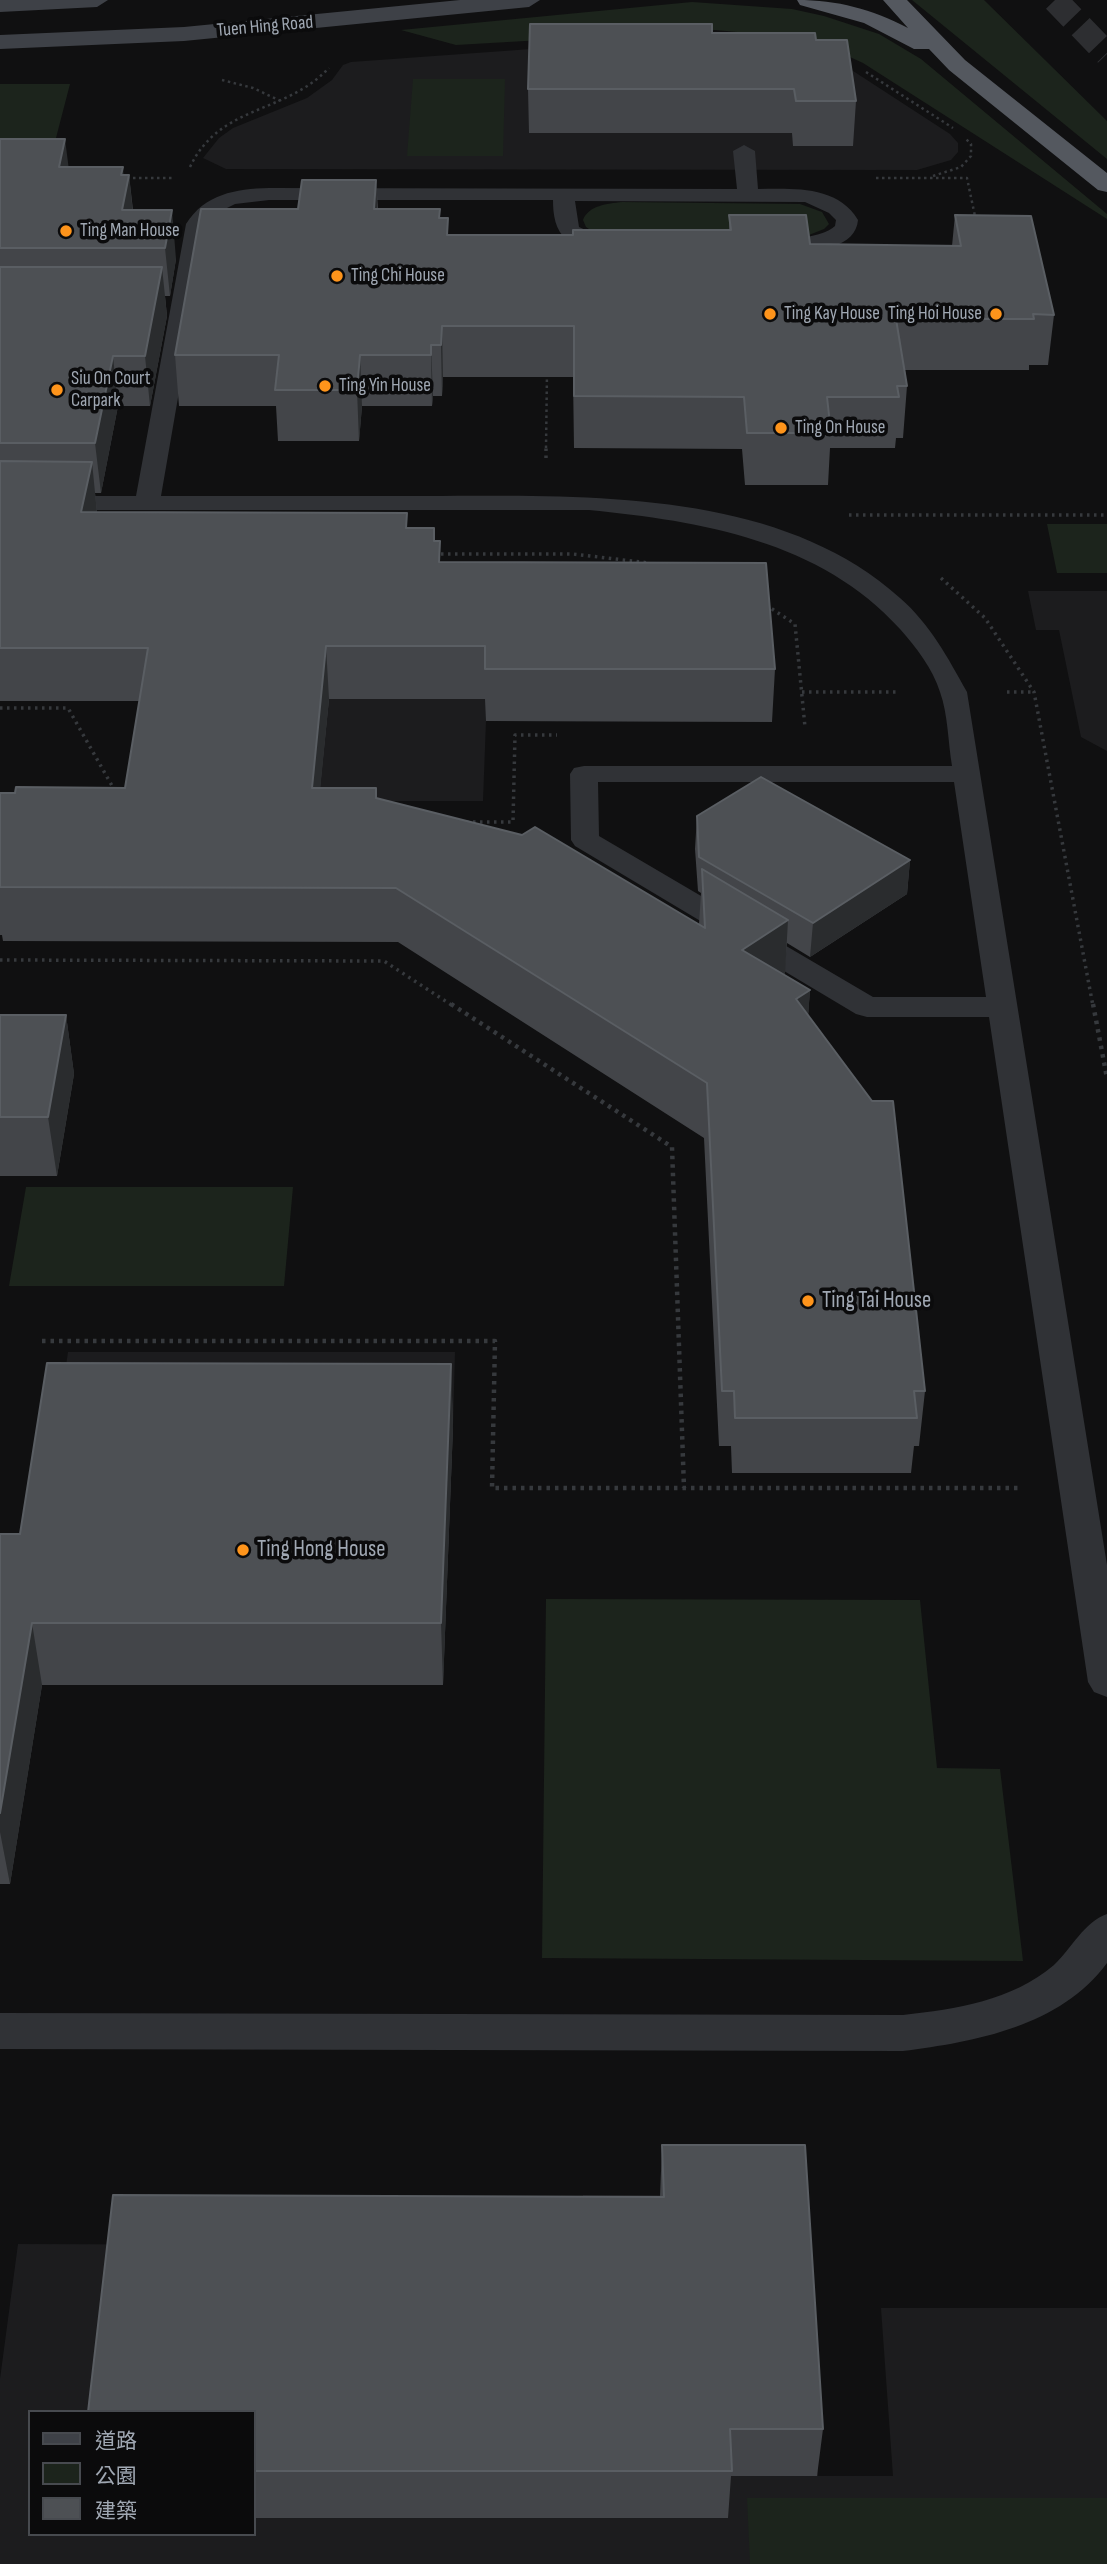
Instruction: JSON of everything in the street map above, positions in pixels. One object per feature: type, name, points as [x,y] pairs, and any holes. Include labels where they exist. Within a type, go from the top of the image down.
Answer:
[{"type":"highway","points":[[808,0],[873,18],[957,65]]},
{"type":"highway","points":[[894,0],[957,65],[1107,185]]},
{"type":"main road","points":[[0,5],[97,0]]},
{"type":"main road","name":"Tuen Hing Road","points":[[0,42],[184,34],[528,0]]},
{"type":"lane","points":[[744,151],[748,195]]},
{"type":"lane","points":[[147,503],[201,216],[220,203],[235,198],[269,194],[564,194],[806,196],[837,207],[845,216],[846,225],[841,234],[829,241],[792,247],[602,245],[577,237],[564,225],[564,194]]},
{"type":"lane","points":[[156,306],[182,306]]},
{"type":"lane","points":[[0,503],[589,503],[690,515],[772,537],[826,559],[863,581],[895,605],[921,632],[941,661],[954,692],[1107,1682]]},
{"type":"lane","points":[[966,774],[584,774],[585,841],[867,1007],[1002,1007]]},
{"type":"lane","points":[[0,2031],[902,2033],[960,2028],[1012,2011],[1059,1986],[1095,1951],[1107,1931]]},
{"type":"path","points":[[188,172],[199,148],[210,136],[243,116],[299,95],[322,78],[332,65]]},
{"type":"path","points":[[855,65],[960,132],[971,144],[971,156],[961,167],[942,174],[916,178]]},
{"type":"path","points":[[166,190],[168,178]]},
{"type":"path","points":[[546,469],[547,363]]},
{"type":"path","points":[[839,514],[1107,515]]},
{"type":"path","points":[[422,554],[573,554],[657,565]]},
{"type":"path","points":[[756,600],[795,624],[806,735]]},
{"type":"path","points":[[1034,692],[1107,1078]]},
{"type":"path","points":[[0,708],[68,708],[119,799]]},
{"type":"path","points":[[459,822],[513,822],[515,735],[570,735]]},
{"type":"path","points":[[0,960],[384,961],[672,1147],[684,1488]]},
{"type":"path","points":[[42,1340],[495,1341],[492,1488],[1077,1488]]},
{"type":"shaded area","points":[[684,38],[847,67],[950,134],[958,143],[958,152],[951,160],[917,170],[226,169],[203,158],[219,138],[233,128],[307,98],[332,80],[343,65],[351,62]]},
{"type":"shaded area","points":[[1028,591],[1107,591],[1107,751],[1081,737],[1059,630],[1036,630]]},
{"type":"shaded area","points":[[763,615],[772,722],[486,721],[483,801],[137,801],[166,619]]},
{"type":"shaded area","points":[[68,1352],[455,1352],[453,1427],[57,1426]]},
{"type":"shaded area","points":[[583,2195],[800,2195],[818,2476],[893,2476],[881,2308],[1107,2308],[1107,2564],[0,2564],[0,2379],[18,2244],[583,2246]]},
{"type":"green space","points":[[912,0],[984,0],[1107,121],[1107,159]]},
{"type":"green space","points":[[692,2],[792,9],[824,16],[879,34],[921,59],[1107,214],[1107,219],[863,63],[839,52],[781,36],[715,30],[456,45],[401,30]]},
{"type":"green space","points":[[413,79],[505,79],[503,156],[407,156]]},
{"type":"green space","points":[[0,84],[70,84],[50,161],[0,161]]},
{"type":"green space","points":[[622,202],[800,204],[822,212],[829,224],[824,229],[804,237],[595,233],[586,227],[583,220],[590,211],[599,206]]},
{"type":"green space","points":[[1047,524],[1107,524],[1107,573],[1057,573]]},
{"type":"green space","points":[[26,1187],[293,1187],[284,1286],[9,1286]]},
{"type":"green space","points":[[546,1599],[920,1600],[937,1768],[1000,1769],[1023,1961],[542,1958]]},
{"type":"green space","points":[[747,2498],[1107,2498],[1107,2564],[750,2564]]},
{"type":"building","points":[[530,24],[712,24],[712,33],[815,33],[816,40],[847,40],[856,101],[796,101],[794,89],[528,89]]},
{"type":"building","points":[[0,139],[65,139],[59,167],[123,167],[121,175],[129,175],[122,210],[172,210],[165,248],[0,248]]},
{"type":"building","points":[[302,180],[376,180],[374,209],[440,209],[439,218],[448,218],[447,235],[573,235],[573,230],[731,230],[729,215],[806,215],[810,244],[961,246],[955,215],[1031,216],[1054,315],[1033,314],[1034,319],[896,319],[907,386],[897,386],[899,397],[827,397],[831,433],[747,433],[744,397],[574,396],[574,326],[442,326],[441,345],[431,345],[431,355],[360,355],[357,390],[275,390],[279,355],[175,355],[201,209],[298,209]]},
{"type":"building","points":[[0,267],[162,267],[145,356],[113,356],[95,443],[0,443]]},
{"type":"building","points":[[0,461],[92,462],[81,512],[407,513],[406,528],[434,528],[434,541],[440,541],[439,562],[766,563],[775,669],[485,669],[485,646],[326,646],[312,788],[376,788],[376,798],[522,835],[535,827],[705,928],[702,869],[788,920],[742,950],[810,990],[796,999],[872,1101],[893,1101],[925,1391],[914,1391],[917,1418],[735,1418],[734,1391],[722,1391],[707,1083],[396,888],[0,887],[0,793],[15,793],[16,787],[125,788],[148,648],[0,648]]},
{"type":"building","points":[[761,777],[910,860],[813,923],[699,857],[697,816]]},
{"type":"building","points":[[0,1015],[66,1015],[48,1117],[0,1117]]},
{"type":"building","points":[[47,1363],[451,1364],[441,1623],[32,1623],[0,1813],[0,1534],[20,1534]]},
{"type":"building","points":[[662,2145],[805,2145],[823,2429],[730,2429],[732,2471],[256,2471],[256,2410],[88,2410],[113,2195],[664,2197]]},
{"type":"tunnel","points":[[1055,0],[1107,54]]},
{"type":"place","name":"Ting Man House","points":[[66,231]]},
{"type":"place","name":"Ting Chi House","points":[[337,276]]},
{"type":"place","name":"Ting Kay House","points":[[770,314]]},
{"type":"place","name":"Ting Hoi House","points":[[996,314]]},
{"type":"place","name":"Ting Yin House","points":[[325,386]]},
{"type":"place","name":"Siu On Court Carpark","points":[[57,390]]},
{"type":"place","name":"Ting On House","points":[[781,428]]},
{"type":"place","name":"Ting Tai House","points":[[808,1301]]},
{"type":"place","name":"Ting Hong House","points":[[243,1550]]}]
